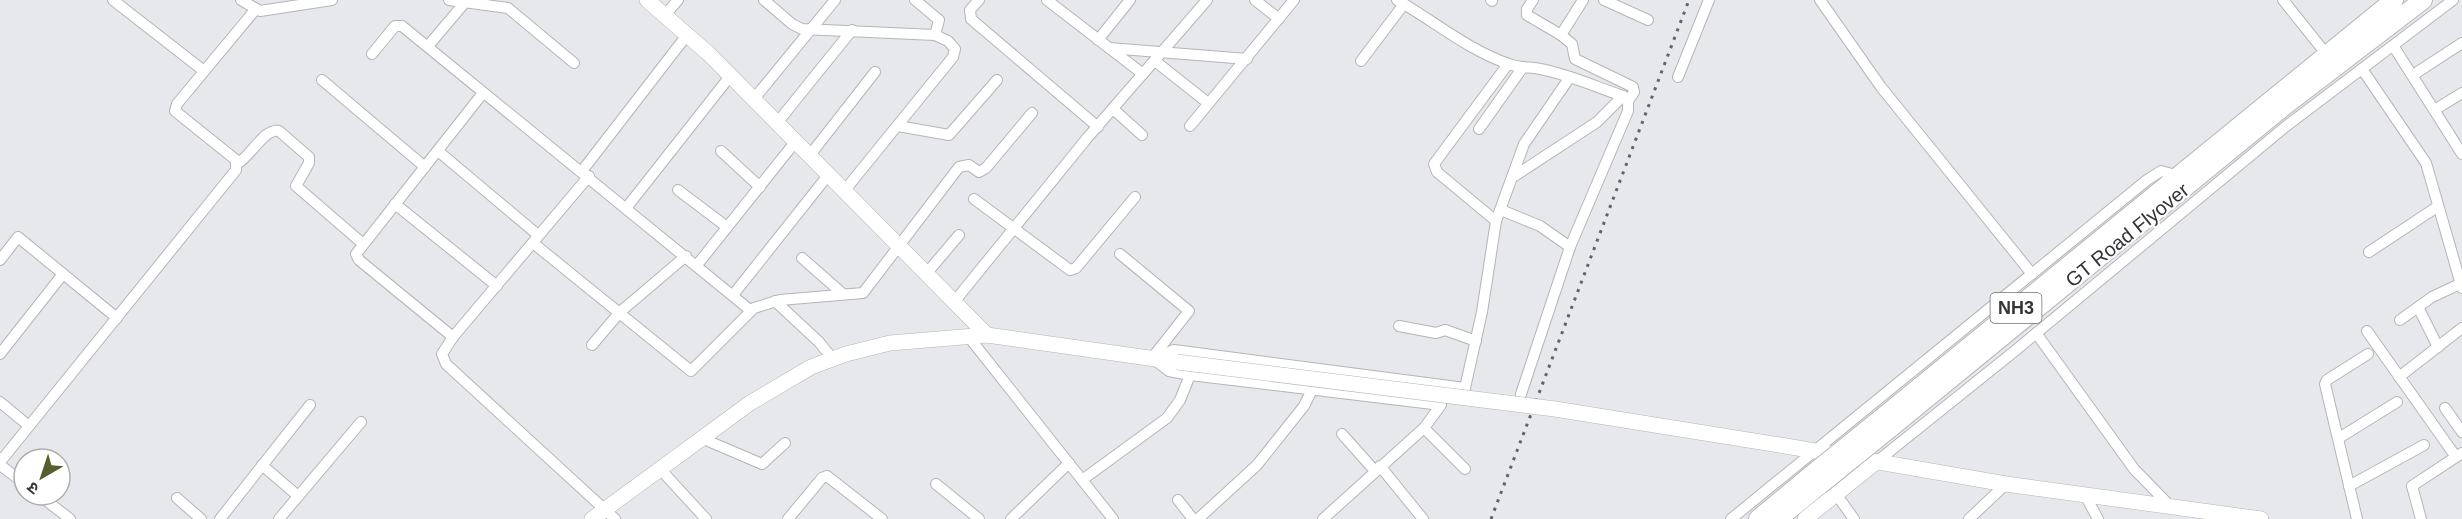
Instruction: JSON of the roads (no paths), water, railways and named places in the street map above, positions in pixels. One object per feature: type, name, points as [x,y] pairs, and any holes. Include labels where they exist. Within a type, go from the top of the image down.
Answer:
[{"type":"highway","name":"GT Road Flyover","points":[[1758,519],[1815,480],[1884,425],[2183,181],[2327,55],[2394,0]]},
{"type":"highway","name":"GT Road Flyover","points":[[2183,181],[2423,0]]},
{"type":"highway","points":[[2183,181],[2200,199]]},
{"type":"highway","name":"GT Road Flyover","points":[[1778,519],[1815,480]]},
{"type":"street","points":[[113,0],[204,71]]},
{"type":"street","points":[[241,0],[255,10]]},
{"type":"street","points":[[238,163],[175,111],[177,104],[255,10],[305,1],[332,0]]},
{"type":"street","points":[[449,0],[500,6],[515,12],[574,63]]},
{"type":"street","points":[[647,0],[731,75],[753,100],[987,335]]},
{"type":"street","points":[[665,15],[678,0]]},
{"type":"street","points":[[764,0],[797,27],[935,34],[955,49],[953,57],[845,190]]},
{"type":"street","points":[[753,100],[835,0]]},
{"type":"street","points":[[915,0],[939,20],[935,34]]},
{"type":"street","points":[[979,0],[969,14],[971,19],[1098,127]]},
{"type":"street","points":[[1047,0],[1143,74]]},
{"type":"street","points":[[1098,40],[1130,0]]},
{"type":"street","points":[[954,302],[1113,109],[1207,0]]},
{"type":"street","points":[[1255,0],[1279,19]]},
{"type":"street","points":[[1190,126],[1294,0]]},
{"type":"street","points":[[1513,177],[1597,122],[1634,92],[1633,87],[1575,59],[1572,44],[1527,15],[1527,9],[1533,0]]},
{"type":"street","points":[[1561,35],[1583,0]]},
{"type":"street","points":[[1605,0],[1648,20]]},
{"type":"street","points":[[1678,77],[1709,0]]},
{"type":"street","points":[[1820,0],[1881,87],[2032,274]]},
{"type":"street","points":[[2283,0],[2327,55]]},
{"type":"street","points":[[1805,519],[2036,333],[2285,127],[2453,0]]},
{"type":"street","points":[[429,46],[467,1]]},
{"type":"street","points":[[1361,61],[1401,2],[1431,23],[1508,64],[1570,77],[1625,99]]},
{"type":"street","points":[[372,54],[398,25],[429,46],[483,93],[627,207],[750,310]]},
{"type":"street","points":[[777,123],[852,30]]},
{"type":"street","points":[[687,35],[535,239],[442,351],[446,364],[604,516],[701,438],[750,403],[811,367],[832,358],[890,343],[987,335],[1177,362],[1545,407],[2006,484],[2170,506],[2195,514],[2261,519]]},
{"type":"street","points":[[2413,75],[2462,43]]},
{"type":"street","points":[[2394,46],[2460,147]]},
{"type":"street","points":[[1109,48],[1247,59]]},
{"type":"street","points":[[1155,61],[1208,104]]},
{"type":"street","points":[[1508,64],[1434,164],[1437,172],[1498,215],[1533,222],[1570,248]]},
{"type":"street","points":[[1479,129],[1523,67]]},
{"type":"street","points":[[2362,69],[2426,163],[2461,285],[2400,320]]},
{"type":"street","points":[[810,155],[875,72]]},
{"type":"street","points":[[627,207],[731,75]]},
{"type":"street","points":[[1152,358],[1174,350],[1465,388],[1476,341],[1498,215],[1527,138],[1550,109],[1570,77]]},
{"type":"street","points":[[321,80],[425,167]]},
{"type":"street","points":[[898,126],[949,135],[998,80]]},
{"type":"street","points":[[453,337],[356,257],[362,243],[483,93]]},
{"type":"street","points":[[2436,110],[2462,93]]},
{"type":"street","points":[[1521,394],[1570,248],[1628,111],[1625,99]]},
{"type":"street","points":[[1113,109],[1142,135]]},
{"type":"street","points":[[438,151],[535,239],[689,371],[715,349],[750,310],[776,301],[862,293],[959,167],[966,165],[979,172],[986,168],[1032,113]]},
{"type":"street","points":[[12,473],[0,463],[216,197],[236,170],[238,163],[245,159],[269,132],[279,131],[309,157],[309,163],[296,186],[362,243]]},
{"type":"street","points":[[697,265],[796,141]]},
{"type":"street","points":[[721,151],[760,187]]},
{"type":"street","points":[[1731,519],[2161,171],[2183,181]]},
{"type":"street","points":[[733,295],[829,174]]},
{"type":"street","points":[[678,190],[727,227]]},
{"type":"street","points":[[974,200],[1066,269],[1074,269],[1135,197]]},
{"type":"street","points":[[395,204],[497,286]]},
{"type":"street","points":[[2369,252],[2437,207]]},
{"type":"street","points":[[926,274],[959,235]]},
{"type":"street","points":[[0,260],[18,237],[117,318]]},
{"type":"street","points":[[1120,254],[1189,311],[1152,358]]},
{"type":"street","points":[[592,345],[620,312],[686,256]]},
{"type":"street","points":[[802,258],[843,294]]},
{"type":"street","points":[[0,354],[63,274]]},
{"type":"street","points":[[776,301],[819,342],[832,358]]},
{"type":"street","points":[[2418,308],[2438,347]]},
{"type":"street","points":[[1399,326],[1436,333],[1448,331],[1476,341]]},
{"type":"street","points":[[2399,377],[2462,328]]},
{"type":"street","points":[[2367,331],[2459,455],[2412,486],[2421,519]]},
{"type":"street","points":[[2036,333],[2134,469],[2170,506]]},
{"type":"street","points":[[968,336],[1110,518]]},
{"type":"street","points":[[2357,519],[2325,382],[2368,354]]},
{"type":"street","points":[[1152,358],[1169,371],[1190,375],[1441,405],[1424,428],[1323,519]]},
{"type":"street","points":[[1082,480],[1167,418],[1180,400],[1190,375]]},
{"type":"street","points":[[1198,519],[1257,465],[1304,406],[1312,390]]},
{"type":"street","points":[[0,402],[29,426]]},
{"type":"street","points":[[2338,438],[2397,402]]},
{"type":"street","points":[[220,519],[310,405]]},
{"type":"street","points":[[2445,408],[2462,432]]},
{"type":"street","points":[[279,519],[361,422]]},
{"type":"street","points":[[1424,428],[1465,469]]},
{"type":"street","points":[[1342,434],[1378,469],[1423,519]]},
{"type":"street","points":[[701,438],[762,464],[785,443]]},
{"type":"street","points":[[2349,486],[2424,445]]},
{"type":"street","points":[[1011,519],[1069,463]]},
{"type":"street","points":[[262,465],[298,496]]},
{"type":"street","points":[[661,470],[706,519]]},
{"type":"street","points":[[788,519],[822,478],[827,476],[882,519]]},
{"type":"street","points":[[936,484],[979,519]]},
{"type":"street","points":[[1969,519],[1981,514],[2006,484]]},
{"type":"street","points":[[1836,494],[1854,519]]},
{"type":"street","points":[[2085,495],[2098,519]]},
{"type":"street","points":[[177,498],[201,519]]},
{"type":"street","points":[[1178,500],[1193,519]]},
{"type":"street","points":[[54,507],[70,519]]},
{"type":"street","points":[[1334,510],[1342,519]]},
{"type":"railway","points":[[1491,519],[1689,0]]}]
